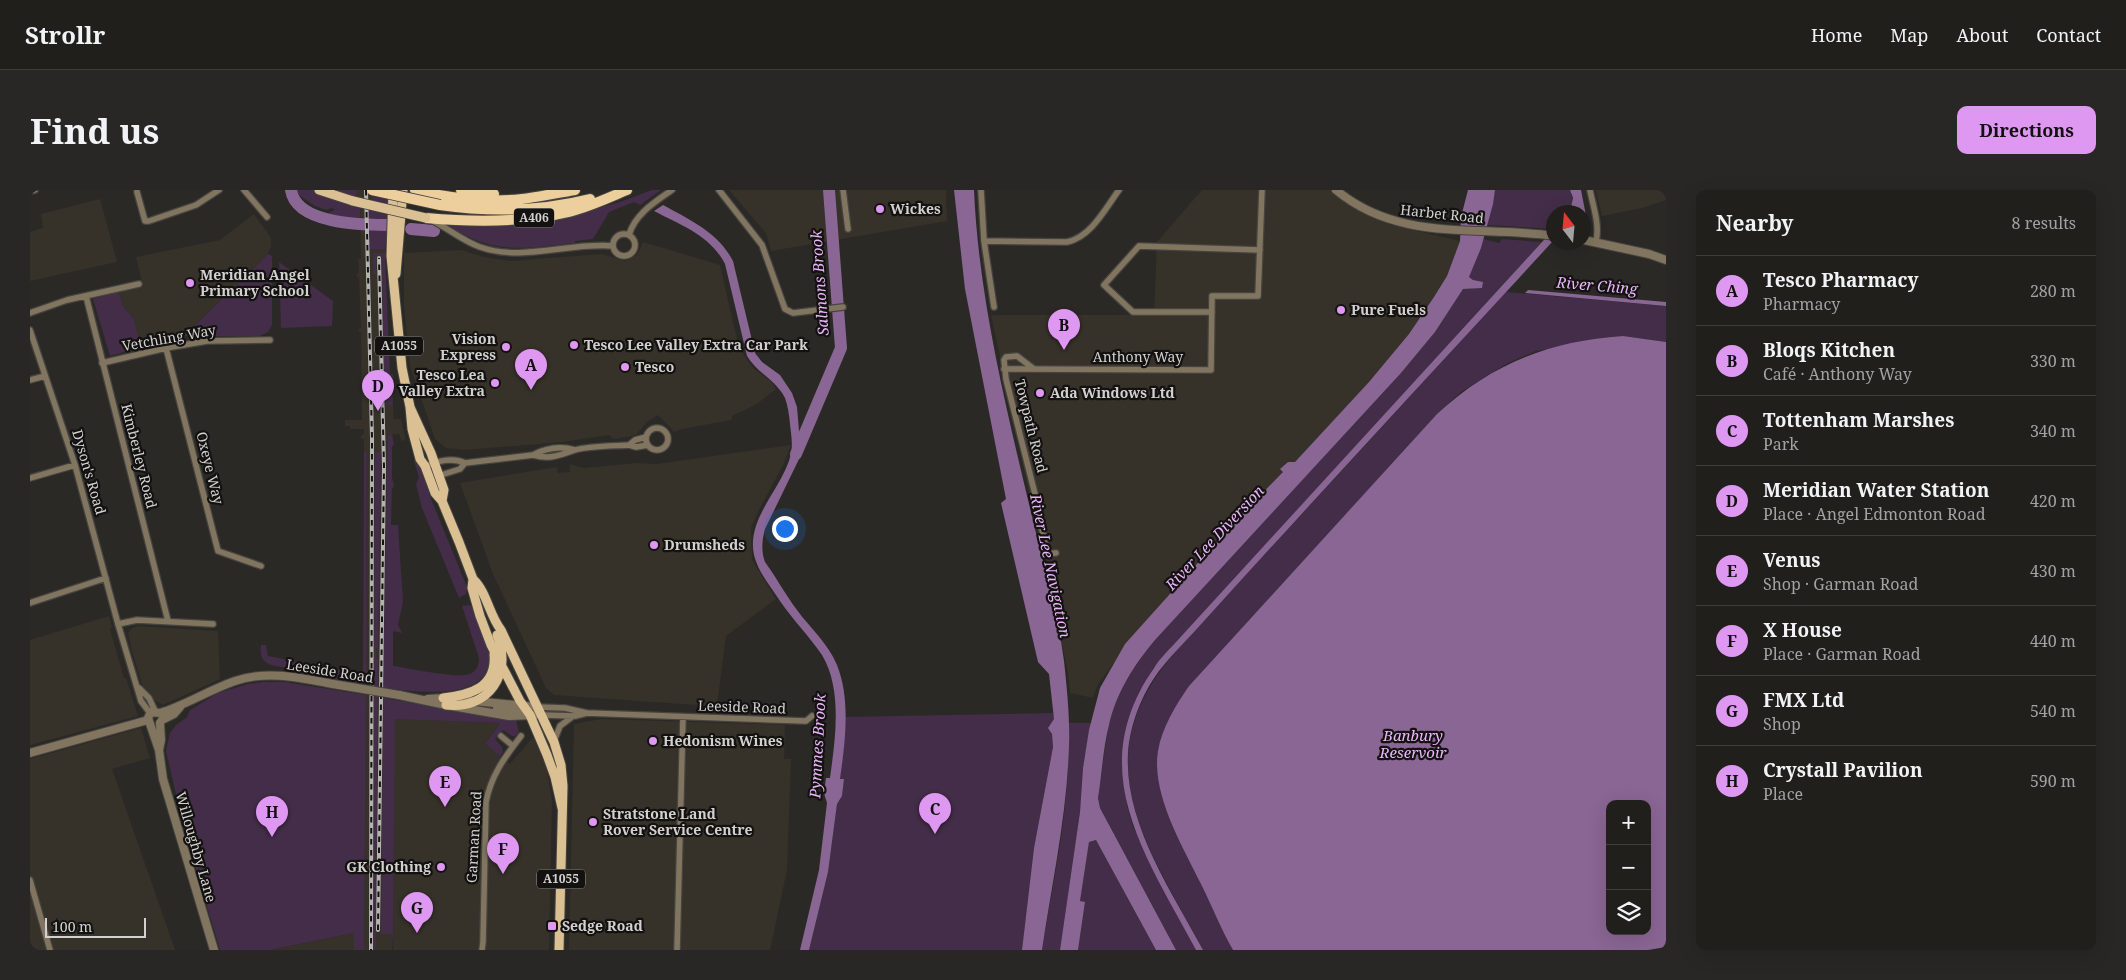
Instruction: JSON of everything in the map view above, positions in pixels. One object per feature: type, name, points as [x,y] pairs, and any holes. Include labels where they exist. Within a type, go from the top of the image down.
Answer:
[{"type":"highway","name":"A406","points":[[372,190],[440,200],[477,209],[525,208],[565,204],[626,190]]},
{"type":"highway","name":"A406","points":[[414,190],[440,200],[522,199],[575,190]]},
{"type":"highway","points":[[461,190],[540,196]]},
{"type":"highway","name":"A406","points":[[433,220],[483,220],[545,216],[571,211],[626,190]]},
{"type":"main road","name":"A406","points":[[319,190],[394,212],[433,220]]},
{"type":"main road","name":"A1055","points":[[393,190],[391,256],[400,356],[413,434],[420,459],[434,493],[442,501],[473,579],[474,598],[491,644],[530,715],[553,770],[562,808]]},
{"type":"main road","name":"A1055","points":[[394,284],[403,190]]},
{"type":"main road","name":"A1055","points":[[410,407],[444,490],[442,501]]},
{"type":"main road","name":"A1055","points":[[473,579],[480,585],[495,622],[501,630],[554,742],[562,772],[559,950]]},
{"type":"main road","points":[[445,702],[461,706],[476,702],[494,686],[502,667],[502,651],[495,622]]},
{"type":"main road","points":[[445,702],[467,695],[484,685],[490,677],[494,664],[491,644]]},
{"type":"main road","points":[[530,715],[541,714]]},
{"type":"main road","points":[[530,715],[541,714]]},
{"type":"street","points":[[30,191],[35,190]]},
{"type":"street","points":[[137,192],[143,217],[145,221],[149,221],[196,205],[219,190]]},
{"type":"street","points":[[244,190],[267,217]]},
{"type":"street","points":[[628,235],[631,226],[644,211],[672,190]]},
{"type":"street","points":[[719,190],[762,245],[785,308],[793,313],[843,307]]},
{"type":"street","points":[[843,190],[848,229]]},
{"type":"street","points":[[981,190],[984,241],[994,307]]},
{"type":"street","points":[[984,241],[1067,242],[1078,240],[1086,233],[1119,190]]},
{"type":"street","points":[[1260,250],[1139,246],[1104,285],[1133,312],[1212,312],[1212,296],[1258,296],[1260,250],[1262,190]]},
{"type":"street","name":"Harbet Road","points":[[1336,190],[1355,205],[1377,216],[1401,223],[1449,230],[1546,235]]},
{"type":"street","points":[[1590,190],[1596,220],[1596,241]]},
{"type":"street","points":[[433,220],[467,241],[500,252],[521,252],[596,245],[613,246]]},
{"type":"street","points":[[628,235],[633,239],[635,245],[631,254],[621,256],[613,246],[614,240],[619,236],[628,235]]},
{"type":"street","points":[[1591,241],[1649,254],[1666,260]]},
{"type":"street","points":[[30,312],[86,296],[139,284]]},
{"type":"street","name":"Kimberley Road","points":[[86,296],[168,621]]},
{"type":"street","name":"Anthony Way","points":[[1004,369],[1211,370],[1212,312]]},
{"type":"street","name":"Dyson's Road","points":[[30,330],[75,465],[118,624]]},
{"type":"street","name":"Vetchling Way","points":[[102,363],[166,348],[207,341],[270,340]]},
{"type":"street","name":"Oxeye Way","points":[[166,348],[218,551],[261,566]]},
{"type":"street","name":"Towpath Road","points":[[1034,369],[1017,356],[1012,355],[1004,360],[1004,369],[1047,554],[1056,553]]},
{"type":"street","points":[[30,380],[46,376]]},
{"type":"street","points":[[465,463],[460,469],[439,476],[426,470],[434,462],[457,459],[465,463],[534,455],[542,451],[565,448],[575,450],[629,444],[646,437],[650,431],[658,428],[664,431],[668,437],[667,443],[663,448],[653,449],[648,445],[646,437]]},
{"type":"street","points":[[629,444],[636,447],[648,445]]},
{"type":"street","points":[[30,478],[75,465]]},
{"type":"street","points":[[30,594],[31,602],[106,578]]},
{"type":"street","points":[[118,624],[137,620],[213,624]]},
{"type":"street","name":"Willoughby Lane","points":[[118,624],[138,686],[141,702],[155,718],[163,778],[214,950]]},
{"type":"street","name":"Leeside Road","points":[[30,753],[155,718],[234,681],[252,677],[278,675],[445,702],[514,716],[530,715]]},
{"type":"street","points":[[476,702],[530,715]]},
{"type":"street","name":"Leeside Road","points":[[476,702],[523,705],[541,714],[575,716],[588,713]]},
{"type":"street","name":"Leeside Road","points":[[541,714],[565,708],[588,713],[806,721],[812,716]]},
{"type":"street","points":[[554,742],[560,726],[575,716]]},
{"type":"street","points":[[676,950],[683,717]]},
{"type":"street","points":[[501,736],[513,746]]},
{"type":"street","name":"Garman Road","points":[[482,950],[484,942],[486,802],[488,788],[496,769],[521,736]]},
{"type":"street","points":[[30,880],[50,950]]},
{"type":"shaded area","points":[[295,190],[356,190],[356,203],[360,203],[360,221],[324,215],[335,210],[332,208],[326,210],[315,206],[296,193]]},
{"type":"shaded area","points":[[356,190],[372,190],[372,203],[368,204],[369,249],[385,249],[385,253],[373,253],[374,274],[376,274],[376,257],[381,257],[385,405],[393,405],[394,419],[401,419],[406,440],[401,441],[399,434],[388,435],[384,585],[382,934],[392,934],[392,950],[364,950],[367,452],[364,452],[364,439],[361,439],[364,429],[350,429],[350,426],[345,426],[345,420],[362,420],[361,333],[359,332],[361,328],[359,278],[357,277],[357,273],[359,273],[358,259],[361,259],[360,204],[356,203]]},
{"type":"shaded area","points":[[372,190],[389,190],[389,220],[368,220],[368,203],[372,203]]},
{"type":"shaded area","points":[[652,190],[661,190],[640,205],[634,202],[609,212],[593,239],[575,241],[575,243],[511,248],[483,242],[451,227],[452,224],[573,215],[620,202]]},
{"type":"shaded area","points":[[729,190],[946,190],[947,221],[771,251],[766,233]]},
{"type":"shaded area","points":[[1202,190],[1332,190],[1355,209],[1391,225],[1460,241],[1447,276],[1416,331],[1369,392],[1133,638],[1098,684],[1093,698],[1070,693],[1068,672],[991,315],[1154,315],[1157,242]]},
{"type":"shaded area","points":[[1495,190],[1570,190],[1572,205],[1546,205],[1546,229],[1487,225]]},
{"type":"shaded area","points":[[1596,190],[1666,190],[1666,200],[1642,208],[1602,216]]},
{"type":"shaded area","points":[[100,199],[117,262],[30,281],[30,232],[43,228],[41,214]]},
{"type":"shaded area","name":"Meridian Angel Primary School","points":[[254,214],[271,238],[271,247],[268,254],[184,336],[141,347],[134,319],[123,306],[119,292],[143,287],[136,257],[220,240]]},
{"type":"shaded area","points":[[368,229],[388,229],[385,249],[369,250]]},
{"type":"shaded area","points":[[1483,239],[1499,243],[1502,239],[1542,242],[1176,642],[1154,667],[1136,700],[1128,719],[1125,733],[1127,806],[1133,827],[1196,950],[1176,950],[1100,808],[1098,798],[1106,743],[1116,702],[1133,669],[1155,640],[1401,373],[1435,332],[1463,289],[1473,288],[1473,280],[1469,277],[1469,273]]},
{"type":"shaded area","points":[[643,242],[720,265],[739,348],[753,368],[772,382],[776,389],[757,404],[732,416],[731,420],[674,432],[658,415],[647,422],[636,435],[616,439],[610,435],[562,442],[465,450],[446,448],[435,439],[410,366],[404,307],[404,253],[461,250],[484,257],[510,261],[602,254],[625,261],[637,255]]},
{"type":"shaded area","points":[[373,253],[385,253],[390,374],[393,374],[394,382],[392,383],[393,405],[385,405],[381,257],[376,257],[376,274],[373,274]]},
{"type":"shaded area","points":[[268,254],[272,256],[272,325],[268,332],[260,336],[184,336]]},
{"type":"shaded area","points":[[279,262],[333,301],[332,326],[281,328]]},
{"type":"shaded area","points":[[119,292],[123,306],[134,319],[141,347],[110,356],[93,299]]},
{"type":"shaded area","points":[[1506,292],[1666,306],[1666,342],[1623,336],[1536,351],[1508,363],[1461,392],[1437,414],[1189,686],[1158,771],[1165,806],[1233,950],[1203,950],[1162,874],[1145,838],[1133,802],[1128,766],[1132,729],[1148,691],[1176,651]]},
{"type":"shaded area","points":[[392,434],[394,445],[392,446],[392,477],[394,487],[392,488],[391,525],[398,525],[403,602],[398,625],[402,633],[393,631],[393,666],[455,675],[472,673],[479,663],[479,658],[462,606],[469,605],[474,608],[492,657],[489,674],[486,673],[478,682],[467,687],[439,692],[383,688],[388,435]]},
{"type":"shaded area","points":[[791,445],[751,528],[752,560],[776,599],[726,636],[716,712],[700,711],[697,705],[554,695],[546,688],[493,574],[460,483],[557,467],[558,473],[570,472],[570,464],[583,468],[637,463],[657,464]]},
{"type":"shaded area","points":[[364,452],[367,452],[366,685],[271,665],[263,660],[261,652],[261,645],[266,645],[268,656],[346,671],[355,680],[363,680]]},
{"type":"shaded area","points":[[375,452],[381,452],[378,648],[376,648],[376,659],[378,659],[377,850],[375,851],[375,856],[377,857],[376,945],[375,950],[373,950]]},
{"type":"shaded area","points":[[417,456],[431,499],[467,587],[466,594],[459,598],[422,508],[416,484],[419,478],[414,461]]},
{"type":"shaded area","points":[[109,616],[112,628],[110,629],[124,678],[126,678],[138,716],[30,745],[30,640]]},
{"type":"shaded area","points":[[138,626],[218,631],[220,679],[163,705],[155,700],[143,687],[132,651],[128,633],[132,628]]},
{"type":"shaded area","points":[[284,682],[366,695],[364,950],[354,950],[354,933],[270,950],[220,950],[184,829],[166,751],[170,733],[176,725],[187,717],[190,710],[218,693],[248,684]]},
{"type":"shaded area","points":[[383,698],[516,720],[519,732],[512,736],[503,730],[495,739],[502,747],[503,752],[500,756],[485,744],[500,723],[395,719],[393,950],[392,934],[381,934]]},
{"type":"shaded area","points":[[1053,713],[1055,721],[1051,724],[1053,747],[1034,848],[1022,950],[809,950],[828,872],[837,804],[842,796],[844,780],[840,779],[845,717]]},
{"type":"shaded area","points":[[394,718],[500,723],[485,744],[510,764],[533,737],[546,765],[552,799],[549,950],[393,950]]},
{"type":"shaded area","points":[[601,719],[785,725],[784,759],[791,759],[787,870],[770,950],[569,950],[574,724]]},
{"type":"shaded area","points":[[1068,723],[1091,723],[1083,768],[1080,812],[1060,950],[1042,950],[1065,809],[1069,752]]},
{"type":"shaded area","points":[[141,728],[150,758],[112,769],[175,950],[30,950],[30,759]]},
{"type":"shaded area","points":[[1096,840],[1156,950],[1078,950],[1085,903],[1080,901],[1089,842]]},
{"type":"shaded area","points":[[354,933],[354,950],[270,950],[285,947]]},
{"type":"water","points":[[954,190],[974,190],[982,275],[996,359],[1055,610],[1064,661],[1069,725],[1068,772],[1042,950],[1022,950],[1034,848],[1053,747],[1052,734],[1048,728],[1054,719],[1049,674],[1038,662],[1001,503],[1006,499],[965,289]]},
{"type":"water","points":[[1468,190],[1495,190],[1481,248],[1469,277],[1483,282],[1482,288],[1463,289],[1435,332],[1401,373],[1155,640],[1133,669],[1116,702],[1105,743],[1098,798],[1100,808],[1176,950],[1156,950],[1096,840],[1089,842],[1080,901],[1085,902],[1078,950],[1060,950],[1080,812],[1083,768],[1089,730],[1100,688],[1125,644],[1239,517],[1283,472],[1280,469],[1288,462],[1295,462],[1369,382],[1409,334],[1447,276],[1460,241],[1461,217]]},
{"type":"water","points":[[1570,190],[1581,190],[1584,205],[1572,205],[1573,198]]},
{"type":"water","points":[[663,205],[711,234],[727,251],[733,261],[755,353],[762,362],[780,375],[792,393],[797,407],[801,455],[765,529],[763,554],[765,562],[793,604],[824,643],[837,665],[844,693],[846,722],[840,779],[844,779],[842,796],[837,804],[828,872],[809,950],[800,950],[819,870],[827,803],[824,793],[826,778],[830,778],[834,748],[836,715],[833,684],[829,669],[822,655],[785,608],[758,567],[754,555],[753,541],[755,528],[760,516],[787,467],[791,454],[792,439],[788,407],[781,392],[747,356],[725,264],[719,254],[694,232],[654,211]]},
{"type":"water","points":[[1546,238],[1546,249],[1170,658],[1159,671],[1142,699],[1131,731],[1128,753],[1129,779],[1134,805],[1152,855],[1203,950],[1196,950],[1142,847],[1130,813],[1123,778],[1123,742],[1133,706],[1162,657]]},
{"type":"water","points":[[1528,290],[1666,302],[1666,306],[1525,293]]},
{"type":"water","name":"Banbury Reservoir","points":[[1623,336],[1666,342],[1666,947],[1648,950],[1233,950],[1170,820],[1164,802],[1157,768],[1158,751],[1166,725],[1189,686],[1437,414],[1478,381],[1500,369],[1522,358],[1570,343]]},
{"type":"waterway","name":"Pymmes Brook","points":[[291,190],[296,201],[305,210],[317,216],[347,223],[388,225]]},
{"type":"waterway","name":"Salmons Brook","points":[[796,454],[841,348],[829,190]]},
{"type":"waterway","name":"Pymmes Brook","points":[[411,229],[434,231]]},
{"type":"railway","points":[[366,190],[372,438],[371,950]]},
{"type":"railway","points":[[378,930],[384,467],[379,258]]},
{"type":"place","name":"Wickes","points":[[880,209]]},
{"type":"place","name":"Meridian Angel Primary School","points":[[190,283]]},
{"type":"place","name":"Pure Fuels","points":[[1341,310]]},
{"type":"place","name":"Tesco Lee Valley Extra Car Park","points":[[574,345]]},
{"type":"place","name":"Vision Express","points":[[506,347]]},
{"type":"place","name":"Bloqs Kitchen","points":[[1064,350]]},
{"type":"place","name":"Tesco","points":[[625,367]]},
{"type":"place","name":"Tesco Lea Valley Extra","points":[[495,383]]},
{"type":"place","name":"Tesco Pharmacy","points":[[531,390]]},
{"type":"place","name":"Ada Windows Ltd","points":[[1040,393]]},
{"type":"place","name":"Meridian Water Station","points":[[378,411]]},
{"type":"place","name":"Drumsheds","points":[[654,545]]},
{"type":"place","name":"Hedonism Wines","points":[[653,741]]},
{"type":"place","name":"Venus","points":[[445,807]]},
{"type":"place","name":"Stratstone Land Rover Service Centre","points":[[593,822]]},
{"type":"place","name":"Tottenham Marshes","points":[[935,834]]},
{"type":"place","name":"Crystall Pavilion","points":[[272,837]]},
{"type":"place","name":"GK Clothing","points":[[441,867]]},
{"type":"place","name":"X House","points":[[503,874]]},
{"type":"place","name":"Sedge Road","points":[[552,926]]},
{"type":"place","name":"FMX Ltd","points":[[417,933]]},
{"type":"water label","name":"River Ching","points":[[1597,286]]},
{"type":"water label","name":"River Lee Diversion","points":[[1215,538]]},
{"type":"water label","name":"River Lee Navigation","points":[[1050,566]]}]
